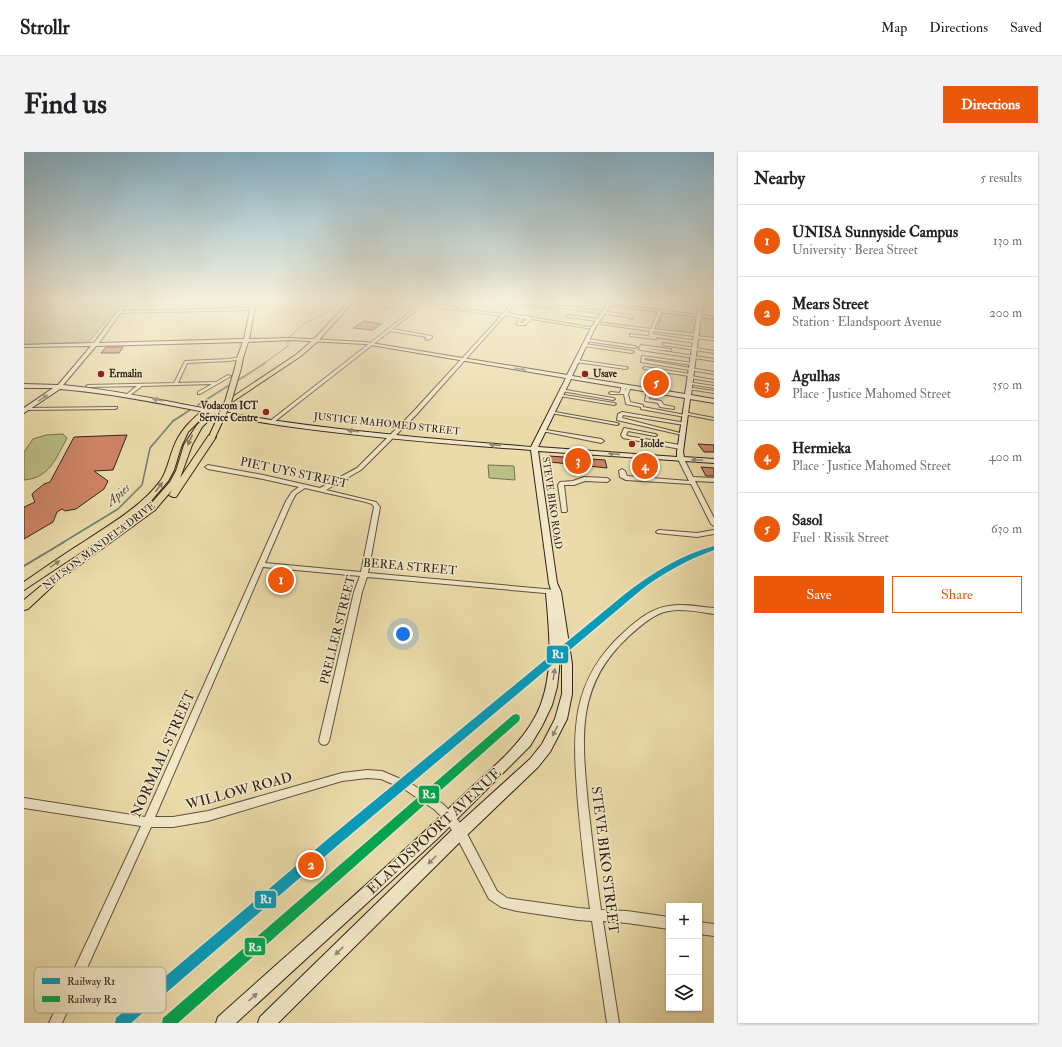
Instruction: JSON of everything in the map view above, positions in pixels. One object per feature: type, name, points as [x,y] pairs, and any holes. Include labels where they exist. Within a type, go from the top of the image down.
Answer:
[{"type":"main road","points":[[24,346],[164,342]]},
{"type":"main road","points":[[83,558],[143,522],[165,504],[180,485],[212,437],[228,402],[245,342]]},
{"type":"main road","name":"NELSON MANDELA DRIVE","points":[[24,606],[56,578],[143,515],[174,483],[180,471],[188,444],[193,434],[211,410],[290,355],[305,342]]},
{"type":"main road","name":"NELSON MANDELA DRIVE","points":[[24,587],[53,566],[122,521],[148,500],[170,470],[177,447],[185,431],[195,420],[289,361],[314,342]]},
{"type":"main road","points":[[339,342],[371,344],[714,401]]},
{"type":"main road","name":"STEVE BIKO ROAD","points":[[553,589],[534,448],[586,342]]},
{"type":"main road","points":[[681,459],[680,447],[694,342]]},
{"type":"main road","points":[[25,410],[60,386],[96,343]]},
{"type":"main road","name":"JUSTICE MAHOMED STREET","points":[[24,386],[60,386],[129,395],[272,422],[392,436],[714,461]]},
{"type":"main road","points":[[535,461],[537,455],[540,453],[558,450]]},
{"type":"main road","name":"ELANDSPOORT AVENUE","points":[[266,1023],[460,832],[534,763],[546,748],[561,719],[566,694],[567,664],[559,637],[553,589]]},
{"type":"main road","name":"ELANDSPOORT AVENUE","points":[[224,1023],[343,916],[444,812],[526,742],[538,724],[551,692],[559,637]]},
{"type":"street","points":[[272,422],[374,342]]},
{"type":"street","points":[[321,490],[356,471],[392,436],[480,342]]},
{"type":"street","points":[[586,342],[635,347]]},
{"type":"street","points":[[586,342],[632,352]]},
{"type":"street","points":[[649,342],[714,356]]},
{"type":"street","points":[[670,350],[642,346],[640,349],[714,352]]},
{"type":"street","points":[[693,352],[714,360]]},
{"type":"street","points":[[691,371],[642,361],[643,357],[645,357],[691,371],[714,381]]},
{"type":"street","points":[[176,383],[186,362],[240,358]]},
{"type":"street","points":[[577,360],[626,368]]},
{"type":"street","points":[[638,366],[714,373]]},
{"type":"street","points":[[645,368],[691,371],[714,368]]},
{"type":"street","points":[[200,393],[228,376]]},
{"type":"street","points":[[88,386],[217,383]]},
{"type":"street","points":[[129,395],[141,384]]},
{"type":"street","points":[[689,386],[714,387]]},
{"type":"street","points":[[689,386],[714,392]]},
{"type":"street","points":[[611,393],[622,394],[627,387]]},
{"type":"street","points":[[627,387],[626,394],[628,403],[684,419]]},
{"type":"street","points":[[649,390],[647,400],[672,408]]},
{"type":"street","points":[[561,393],[615,402]]},
{"type":"street","points":[[25,410],[115,408]]},
{"type":"street","points":[[624,411],[684,419]]},
{"type":"street","points":[[551,412],[617,424]]},
{"type":"street","points":[[682,434],[619,419],[620,414],[684,419],[714,419],[714,423]]},
{"type":"street","points":[[655,434],[626,429],[623,435],[680,447]]},
{"type":"street","points":[[542,430],[601,441]]},
{"type":"street","points":[[681,459],[714,524]]},
{"type":"street","name":"PIET UYS STREET","points":[[208,467],[321,490],[374,503]]},
{"type":"street","points":[[622,471],[623,476],[626,478],[692,481],[714,480]]},
{"type":"street","points":[[564,511],[562,483],[574,483],[584,479],[607,480]]},
{"type":"street","points":[[290,484],[293,489],[293,495]]},
{"type":"street","name":"NORMAAL STREET","points":[[81,967],[148,822],[293,495],[303,487]]},
{"type":"street","name":"PRELLER STREET","points":[[324,741],[358,592],[364,575],[377,513],[377,507],[374,503]]},
{"type":"street","points":[[659,532],[698,535],[714,532]]},
{"type":"street","name":"BEREA STREET","points":[[261,565],[364,575],[553,589]]},
{"type":"street","name":"STEVE BIKO STREET","points":[[613,1023],[585,831],[580,763],[580,720],[584,701],[592,681],[608,654],[616,643],[639,624],[667,608],[714,611]]},
{"type":"street","name":"WILLOW ROAD","points":[[24,803],[148,822],[173,822],[208,816],[321,782],[352,775],[367,774],[382,776],[400,782],[444,812]]},
{"type":"street","points":[[444,812],[460,832],[488,888],[493,895],[501,901],[508,904],[534,908],[666,923]]},
{"type":"street","points":[[702,928],[714,930]]},
{"type":"street","name":"NORMAAL STREET","points":[[55,1023],[60,1013]]},
{"type":"green space","points":[[24,342],[89,342],[89,342],[24,344]]},
{"type":"green space","points":[[63,434],[67,438],[51,466],[40,475],[24,480],[24,452],[33,439],[46,435]]},
{"type":"green space","points":[[488,465],[514,466],[515,480],[489,478]]},
{"type":"building","points":[[106,347],[123,347],[119,353],[101,353]]},
{"type":"building","points":[[127,435],[113,470],[94,471],[108,481],[104,489],[76,509],[65,511],[62,509],[57,512],[53,522],[24,539],[24,507],[35,502],[32,495],[33,493],[44,484],[50,482],[74,437]]},
{"type":"building","points":[[698,444],[714,445],[714,452],[704,452]]},
{"type":"building","points":[[549,456],[605,460],[607,468],[550,462]]},
{"type":"building","points":[[701,467],[714,468],[714,476],[706,476]]},
{"type":"waterway","name":"Apies","points":[[263,364],[288,346],[288,342]]},
{"type":"waterway","name":"Apies","points":[[237,381],[265,363]]},
{"type":"waterway","name":"Apies","points":[[198,405],[231,384]]},
{"type":"waterway","name":"Apies","points":[[62,543],[118,509],[142,485],[150,448],[173,421],[190,410]]},
{"type":"waterway","name":"Apies","points":[[24,566],[64,542]]},
{"type":"rail line","name":"R1","points":[[166,985],[333,842],[628,596],[668,568],[690,557],[714,548]]},
{"type":"rail line","name":"R2","points":[[168,1023],[516,718]]},
{"type":"rail line","name":"R1","points":[[121,1023],[133,1013]]},
{"type":"place","name":"Ermalin","points":[[101,374]]},
{"type":"place","name":"Usave","points":[[585,374]]},
{"type":"place","name":"Sasol","points":[[656,383]]},
{"type":"place","name":"Vodacom ICT Service Centre","points":[[266,412]]},
{"type":"place","name":"Isolde","points":[[632,444]]},
{"type":"place","name":"Agulhas","points":[[578,461]]},
{"type":"place","name":"Hermieka","points":[[645,466]]},
{"type":"place","name":"UNISA Sunnyside Campus","points":[[281,580]]},
{"type":"place","name":"Mears Street","points":[[311,865]]}]
